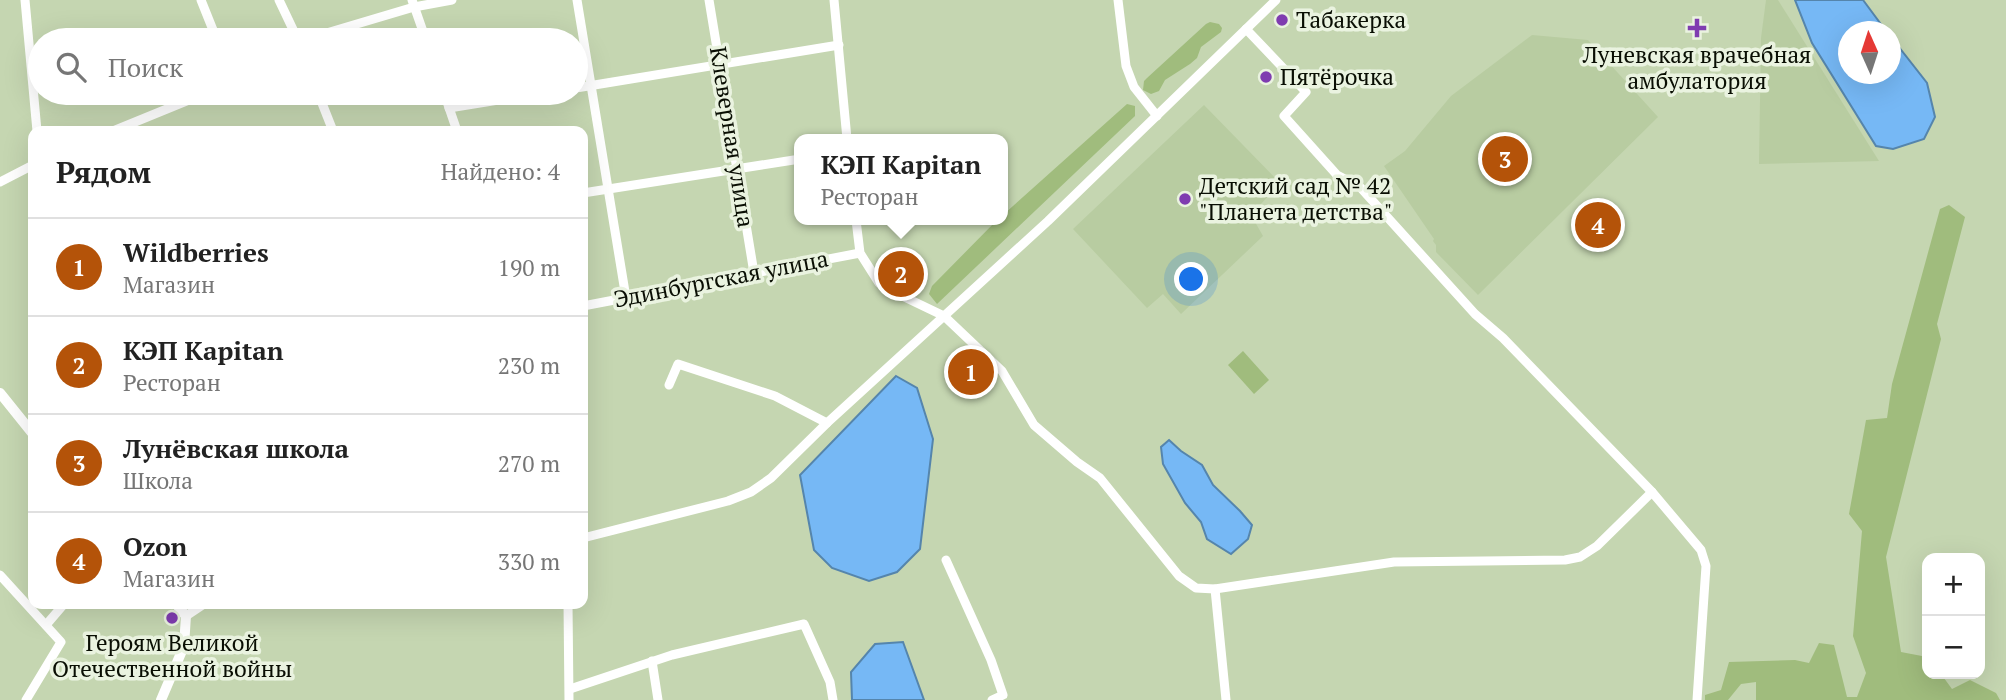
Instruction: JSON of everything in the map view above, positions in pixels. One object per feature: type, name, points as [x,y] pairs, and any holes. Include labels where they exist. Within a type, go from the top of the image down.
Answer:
[{"type":"main road","points":[[0,393],[28,428]]},
{"type":"main road","points":[[161,700],[184,646],[186,616],[180,609]]},
{"type":"street","points":[[25,0],[28,33]]},
{"type":"street","points":[[201,0],[213,28]]},
{"type":"street","points":[[279,0],[292,28]]},
{"type":"street","points":[[339,28],[413,3],[452,0]]},
{"type":"street","points":[[577,0],[582,28]]},
{"type":"street","name":"Клеверная улица","points":[[709,0],[754,273]]},
{"type":"street","points":[[834,0],[847,134]]},
{"type":"street","points":[[1118,0],[1126,66],[1134,87],[1157,116]]},
{"type":"street","points":[[588,537],[727,501],[751,492],[771,478],[1048,221],[1276,0]]},
{"type":"street","points":[[413,3],[422,28]]},
{"type":"street","points":[[1246,29],[1306,92],[1284,116],[1337,175],[1360,187],[1475,314],[1503,338],[1652,492],[1701,550],[1706,566],[1697,700]]},
{"type":"street","points":[[588,86],[839,46]]},
{"type":"street","points":[[588,67],[626,298]]},
{"type":"street","points":[[35,105],[37,126]]},
{"type":"street","points":[[125,126],[177,105]]},
{"type":"street","points":[[323,105],[331,126]]},
{"type":"street","points":[[455,126],[449,107],[462,105]]},
{"type":"street","points":[[588,192],[794,160]]},
{"type":"street","points":[[0,182],[28,168]]},
{"type":"street","points":[[857,225],[860,253],[879,283],[944,316],[1002,371],[1034,425],[1100,478],[1179,576],[1196,588],[1215,589],[1394,562],[1565,560],[1580,557],[1597,546],[1652,492]]},
{"type":"street","name":"Эдинбургская улица","points":[[588,305],[860,253]]},
{"type":"street","points":[[669,385],[678,364],[775,397],[827,424]]},
{"type":"street","points":[[946,560],[991,660],[1004,697],[992,700]]},
{"type":"street","points":[[0,575],[28,605]]},
{"type":"street","points":[[1215,589],[1226,700]]},
{"type":"street","points":[[26,700],[61,642],[31,609]]},
{"type":"street","points":[[46,625],[60,609]]},
{"type":"street","points":[[186,616],[196,609]]},
{"type":"street","points":[[568,609],[569,700]]},
{"type":"street","points":[[570,689],[672,655],[804,624],[830,682],[833,700]]},
{"type":"street","points":[[652,661],[658,700]]},
{"type":"shaded area","points":[[1766,0],[1778,0],[1879,161],[1759,164],[1761,38]]},
{"type":"shaded area","points":[[1210,22],[1219,24],[1221,32],[1201,47],[1197,58],[1165,80],[1159,91],[1151,94],[1143,90],[1144,81]]},
{"type":"shaded area","points":[[1532,35],[1588,40],[1658,117],[1478,295],[1436,252],[1434,239],[1384,166],[1405,151],[1451,96]]},
{"type":"shaded area","points":[[1127,104],[1135,106],[1135,116],[937,304],[929,294],[932,286],[992,225],[1008,225],[1008,211]]},
{"type":"shaded area","name":"Детский сад № 42 \"Планета детства\"","points":[[1204,105],[1280,183],[1251,215],[1263,236],[1181,314],[1163,294],[1147,308],[1073,229]]},
{"type":"shaded area","points":[[1949,205],[1965,217],[1937,324],[1941,339],[1886,557],[1901,652],[1922,656],[1922,679],[1945,679],[1952,689],[1970,680],[1996,693],[2000,700],[1756,700],[1756,682],[1741,684],[1728,700],[1705,700],[1705,695],[1721,690],[1729,662],[1795,660],[1809,663],[1819,643],[1834,645],[1847,697],[1857,697],[1866,673],[1853,636],[1862,531],[1849,514],[1866,420],[1887,418],[1892,384],[1940,209]]},
{"type":"shaded area","points":[[1243,351],[1269,380],[1254,394],[1228,365]]},
{"type":"water","points":[[1795,0],[1863,0],[1879,21],[1838,21],[1838,84],[1901,84],[1901,50],[1927,83],[1935,117],[1924,139],[1893,149],[1876,146],[1812,43]]},
{"type":"water","points":[[896,376],[917,388],[933,439],[920,549],[897,572],[869,581],[832,568],[814,550],[800,475]]},
{"type":"water","points":[[1169,440],[1202,465],[1213,485],[1252,525],[1248,539],[1231,554],[1207,539],[1201,522],[1185,503],[1163,464],[1161,447]]},
{"type":"water","points":[[903,642],[924,700],[852,700],[851,672],[875,644]]},
{"type":"place","name":"Табакерка","points":[[1282,20]]},
{"type":"place","name":"Луневская врачебная амбулатория","points":[[1697,28]]},
{"type":"place","name":"Пятёрочка","points":[[1266,77]]},
{"type":"place","name":"Лунёвская школа","points":[[1505,159]]},
{"type":"place","name":"Детский сад № 42 \"Планета детства\"","points":[[1185,199]]},
{"type":"place","name":"Ozon","points":[[1598,225]]},
{"type":"place","name":"КЭП Kapitan","points":[[901,274]]},
{"type":"place","name":"Wildberries","points":[[971,372]]},
{"type":"place","name":"Героям Великой Отечественной войны","points":[[172,618]]}]
